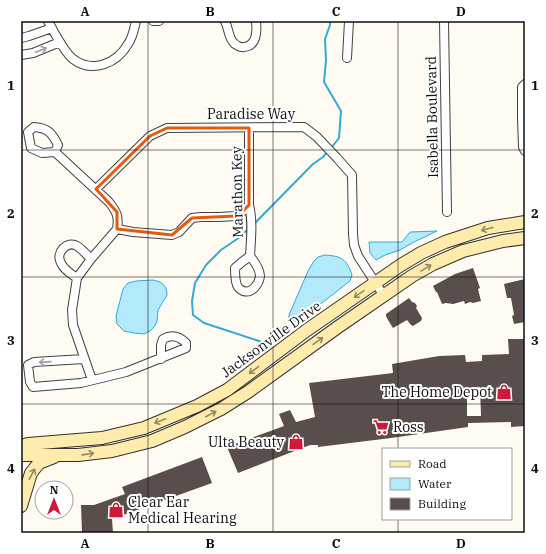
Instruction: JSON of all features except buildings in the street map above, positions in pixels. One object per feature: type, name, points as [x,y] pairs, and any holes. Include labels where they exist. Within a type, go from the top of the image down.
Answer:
[{"type":"street","points":[[21,38],[29,36],[50,24],[69,56],[84,65],[100,66],[114,60],[124,51],[131,39],[136,21]]},
{"type":"street","points":[[153,21],[159,21]]},
{"type":"street","points":[[225,21],[233,43],[241,47],[250,46],[253,43],[256,35],[256,21]]},
{"type":"street","name":"Isabella Boulevard","points":[[444,21],[447,212]]},
{"type":"street","points":[[347,58],[349,23]]},
{"type":"street","points":[[21,55],[34,53],[60,42]]},
{"type":"street","points":[[525,84],[522,87],[523,147],[525,151]]},
{"type":"street","name":"Paradise Way","points":[[96,190],[150,136],[167,128],[304,127],[317,137],[352,175],[354,245],[358,256],[384,296]]},
{"type":"street","name":"Marathon Key","points":[[249,128],[250,256]]},
{"type":"street","points":[[55,152],[109,202],[116,212],[118,220],[117,229],[77,278],[72,319],[73,326],[92,380]]},
{"type":"street","points":[[117,229],[133,232],[172,235],[179,232],[192,218],[236,216],[249,208]]},
{"type":"street","name":"Jacksonville Drive","points":[[21,446],[28,444],[102,438],[144,428],[197,406],[226,390],[307,330],[401,265],[421,253],[445,242],[488,228],[525,222]]},
{"type":"street","name":"Jacksonville Drive","points":[[21,455],[78,455],[112,451],[152,440],[202,419],[248,392],[332,331],[412,276],[433,264],[463,251],[504,241],[525,238]]},
{"type":"street","points":[[77,278],[68,272],[60,262],[59,256],[61,252],[67,245],[73,244],[78,246],[91,259]]},
{"type":"street","points":[[84,359],[34,362],[28,365],[30,382],[33,387],[81,383],[126,372],[161,359]]},
{"type":"street","points":[[21,506],[31,473],[39,463],[59,455]]},
{"type":"highlighted area","points":[[167,128],[249,128],[249,205],[236,216],[192,218],[172,235],[117,229],[117,212],[96,189],[150,136]]},
{"type":"water","points":[[437,231],[400,250],[376,260],[370,253],[369,242],[402,242],[410,232]]},
{"type":"water","points":[[325,255],[343,259],[348,265],[352,275],[350,281],[309,313],[292,323],[289,321],[289,315],[308,271],[318,257]]},
{"type":"water","points":[[153,280],[165,286],[167,295],[158,310],[155,326],[144,334],[124,331],[117,324],[116,316],[123,289],[128,283]]},
{"type":"waterway","points":[[330,21],[325,39],[326,60],[324,82],[341,111],[339,138],[331,148]]},
{"type":"waterway","points":[[254,224],[313,164],[323,157],[328,151]]},
{"type":"waterway","points":[[248,229],[240,237],[221,250],[206,265],[195,283],[192,301],[193,315],[204,323],[265,343]]},
{"type":"place","name":"The Home Depot","points":[[504,392]]},
{"type":"place","name":"Ross","points":[[381,427]]},
{"type":"place","name":"Ulta Beauty","points":[[296,442]]},
{"type":"place","name":"Clear Ear Medical Hearing","points":[[116,510]]}]
